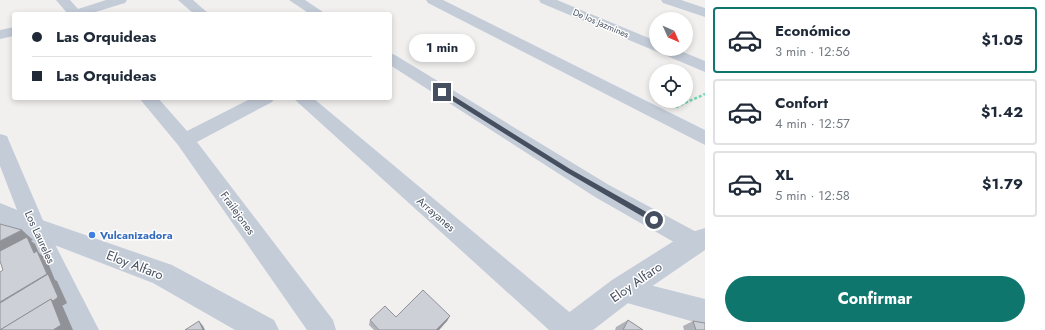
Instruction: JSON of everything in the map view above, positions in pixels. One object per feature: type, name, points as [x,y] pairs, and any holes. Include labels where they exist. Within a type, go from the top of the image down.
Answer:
[{"type":"street","points":[[63,0],[73,12]]},
{"type":"street","points":[[81,12],[120,0]]},
{"type":"street","points":[[185,0],[200,12]]},
{"type":"street","points":[[296,0],[316,12]]},
{"type":"street","points":[[432,0],[705,138]]},
{"type":"street","name":"De los Jazmines","points":[[546,0],[649,43]]},
{"type":"street","points":[[668,0],[705,13]]},
{"type":"street","points":[[0,35],[12,32]]},
{"type":"street","points":[[679,56],[705,67]]},
{"type":"street","points":[[392,59],[590,184],[699,240]]},
{"type":"street","name":"Frailejones","points":[[150,100],[185,140],[323,330]]},
{"type":"street","points":[[185,140],[262,100]]},
{"type":"street","name":"Arrayanes","points":[[304,100],[569,330]]},
{"type":"street","name":"Los Laureles","points":[[0,141],[35,228],[86,330]]},
{"type":"street","name":"Eloy Alfaro","points":[[0,213],[35,228],[162,274],[264,330]]},
{"type":"street","name":"Eloy Alfaro","points":[[569,330],[622,290],[699,240]]},
{"type":"street","points":[[622,290],[705,312]]},
{"type":"path","points":[[660,114],[705,94]]},
{"type":"building","points":[[0,224],[22,230],[0,241]]},
{"type":"building","points":[[27,237],[34,253],[37,251],[47,274],[0,302],[0,272],[3,270],[0,261],[0,251]]},
{"type":"building","points":[[48,274],[58,297],[53,301],[51,299],[0,330],[0,303]]},
{"type":"building","points":[[423,290],[450,316],[436,330],[379,330],[370,320],[385,306],[396,317]]},
{"type":"building","points":[[51,299],[61,325],[53,330],[0,330]]},
{"type":"building","points":[[628,320],[643,330],[623,330]]},
{"type":"building","points":[[199,321],[203,330],[185,330]]},
{"type":"building","points":[[693,321],[705,323],[705,330],[696,330]]},
{"type":"place","name":"Vulcanizadora","points":[[92,235]]},
{"type":"route","points":[[442,92],[534,150],[654,220]]}]
